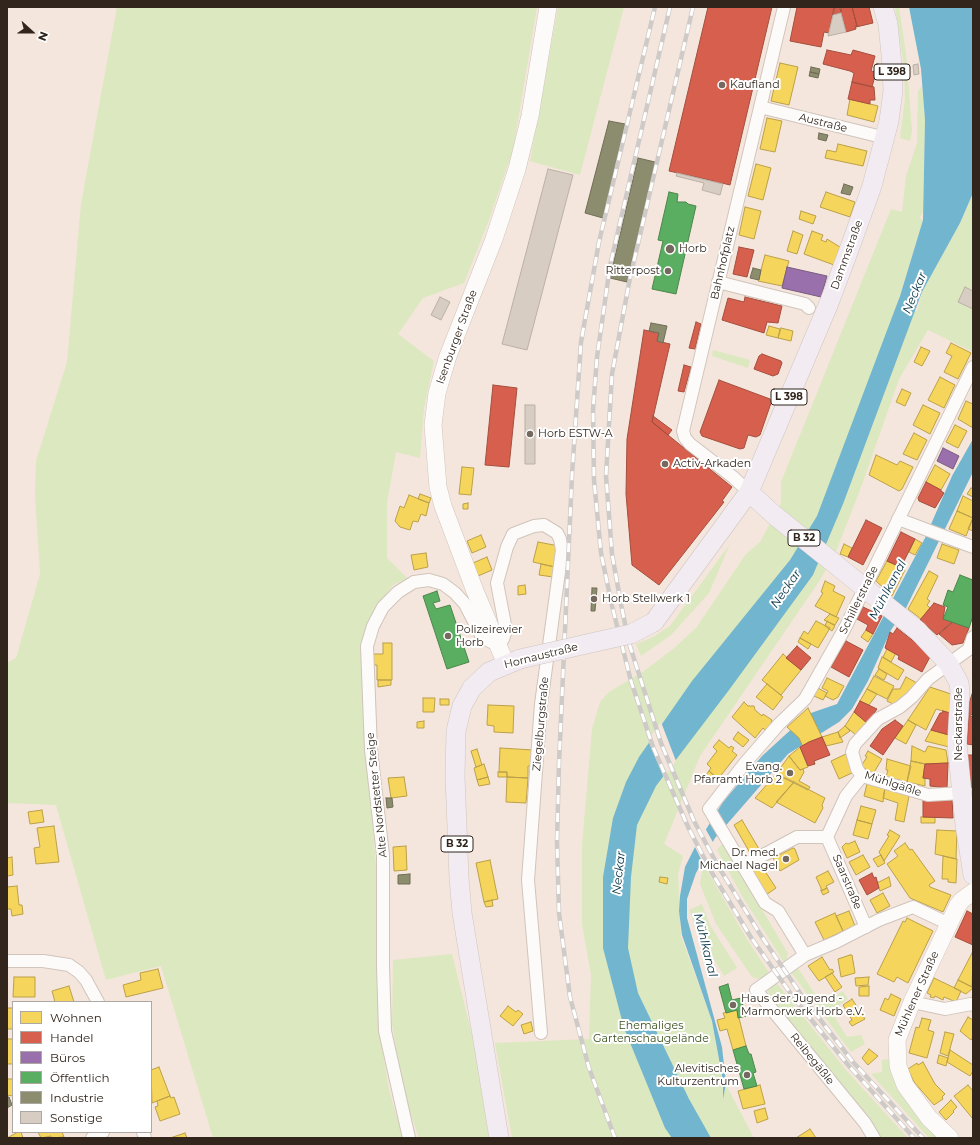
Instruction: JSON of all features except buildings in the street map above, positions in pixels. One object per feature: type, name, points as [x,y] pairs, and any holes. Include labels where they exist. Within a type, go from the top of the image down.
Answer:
[{"type":"main road","name":"Dammstraße","points":[[749,492],[830,303],[864,207],[886,138],[893,91],[891,47],[884,7]]},
{"type":"main road","name":"B 32","points":[[749,492],[834,564],[923,636],[948,663]]},
{"type":"main road","name":"Hornaustraße","points":[[499,1138],[462,913],[458,878],[455,776],[456,731],[462,706],[472,688],[489,672],[513,661],[631,634],[654,622],[729,528],[749,492]]},
{"type":"main road","name":"Neckarstraße","points":[[948,663],[959,683],[960,691],[957,743],[962,793],[969,825],[973,875]]},
{"type":"street","name":"Isenburger Straße","points":[[513,661],[498,642],[475,591],[443,506],[438,487],[433,425],[437,393],[444,369],[494,239],[517,169],[530,116],[548,7]]},
{"type":"street","name":"Bahnhofplatz","points":[[749,492],[733,477],[690,444],[684,436],[685,422],[709,329],[718,282],[784,7]]},
{"type":"street","name":"Austraße","points":[[760,107],[886,138]]},
{"type":"street","points":[[718,282],[807,306]]},
{"type":"street","name":"Schillerstraße","points":[[743,866],[711,812],[719,795],[774,730],[805,699],[846,628],[973,367]]},
{"type":"street","points":[[898,519],[924,530],[973,547]]},
{"type":"street","name":"Ziegelburgstraße","points":[[498,642],[503,639],[506,630],[497,583],[507,547],[513,534],[534,526],[544,525],[556,533],[560,539],[562,550],[541,704],[528,880],[541,1033]]},
{"type":"street","name":"Alte Nordstetter Steige","points":[[409,1138],[385,1031],[383,966],[383,855],[371,750],[367,646],[373,626],[383,607],[398,592],[414,582],[429,580],[443,584],[455,592],[465,604],[482,637],[491,642],[498,642]]},
{"type":"street","points":[[948,663],[961,657],[969,649],[973,637]]},
{"type":"street","name":"Mühlgäßle","points":[[948,663],[928,679],[912,697],[900,707],[878,719],[855,744],[852,752],[857,769],[862,776],[928,795],[962,793]]},
{"type":"street","points":[[805,955],[778,911],[765,903],[743,866],[797,837],[827,837],[846,796],[862,776]]},
{"type":"street","name":"Saarstraße","points":[[827,837],[866,927]]},
{"type":"street","name":"Mühlener Straße","points":[[950,1138],[929,1118],[905,1085],[898,1066],[897,1040],[912,1002],[949,924],[962,900],[973,892]]},
{"type":"street","name":"Reibegäßle","points":[[874,1138],[865,1123],[756,990],[805,955],[879,920],[913,907],[949,924]]},
{"type":"street","points":[[7,960],[43,961],[69,965],[79,972],[86,980],[97,1001]]},
{"type":"street","points":[[912,1002],[945,1009],[971,1004],[973,1005]]},
{"type":"street","points":[[92,1138],[101,1133]]},
{"type":"green space","points":[[117,7],[537,7],[513,150],[489,220],[464,283],[423,298],[398,334],[434,361],[424,408],[420,458],[396,452],[387,503],[387,558],[408,579],[394,584],[377,606],[362,641],[376,866],[380,1036],[389,1090],[403,1138],[213,1138],[161,966],[106,980],[56,805],[7,803],[7,663],[16,658],[40,574],[35,496],[36,461],[67,362],[81,204]]},
{"type":"green space","points":[[558,7],[624,7],[580,175],[530,161]]},
{"type":"green space","points":[[895,7],[899,7],[906,54],[912,131],[910,141],[900,138],[905,99],[904,67]]},
{"type":"green space","name":"Ehemaliges Gartenschaugelände","points":[[922,86],[925,120],[923,212],[919,218],[923,220],[896,308],[917,311],[922,292],[960,223],[973,193],[973,352],[928,330],[899,379],[863,482],[835,554],[820,580],[700,756],[664,844],[683,856],[678,874],[681,936],[712,1021],[722,1077],[754,1138],[512,1138],[495,1043],[589,1039],[591,975],[582,924],[582,845],[592,729],[600,702],[609,692],[644,671],[673,649],[696,628],[746,554],[760,542],[781,503],[781,482],[891,209],[902,212],[906,176],[917,143],[918,91]]},
{"type":"green space","points":[[713,350],[750,360],[748,368],[712,356]]},
{"type":"green space","points":[[730,544],[709,593],[671,635],[641,656],[636,644],[653,637],[670,626]]},
{"type":"green space","points":[[723,843],[786,950],[788,954],[785,964],[742,896],[717,850]]},
{"type":"green space","points":[[705,867],[748,941],[770,974],[758,979],[752,977],[716,924],[700,884],[702,871]]},
{"type":"green space","points":[[702,904],[710,925],[737,968],[724,976],[698,933],[689,910]]},
{"type":"green space","points":[[452,954],[475,1047],[489,1138],[419,1138],[403,1092],[392,1024],[393,960]]},
{"type":"green space","points":[[798,968],[822,1005],[843,991],[848,999],[831,1011],[847,1037],[861,1035],[865,1044],[851,1052],[790,971]]},
{"type":"green space","points":[[775,981],[845,1069],[908,1138],[879,1138],[869,1121],[769,995],[768,990]]},
{"type":"green space","points":[[890,1059],[897,1088],[908,1104],[941,1138],[929,1138],[871,1074],[882,1072],[882,1060]]},
{"type":"water","name":"Neckar","points":[[909,7],[973,7],[973,193],[960,223],[922,292],[843,504],[813,575],[729,690],[656,786],[637,825],[631,877],[628,948],[638,993],[689,1099],[711,1138],[672,1138],[665,1128],[624,1028],[603,948],[603,877],[613,818],[626,782],[639,757],[692,681],[790,560],[817,516],[900,296],[923,220],[925,120],[921,69]]},
{"type":"water","points":[[973,439],[973,472],[906,608],[891,630],[868,681],[852,709],[839,722],[788,754],[715,838],[696,873],[687,899],[687,918],[722,1047],[726,1083],[723,1099],[723,1081],[712,1021],[682,935],[679,911],[685,867],[695,847],[723,802],[762,756],[808,714],[837,704],[925,538],[952,476]]},
{"type":"pier","points":[[661,722],[676,761],[664,778],[648,740]]},
{"type":"pier","points":[[705,828],[714,844],[703,863],[694,845]]},
{"type":"railway","points":[[615,1138],[589,1068],[570,997],[559,913],[557,842],[559,763],[572,475],[581,342],[599,242],[655,7]]},
{"type":"railway","points":[[670,7],[610,266],[597,357],[593,410],[594,480],[601,553],[612,606],[631,681],[653,747],[689,829],[712,873],[752,939],[796,1001],[849,1066],[914,1138]]},
{"type":"railway","points":[[693,7],[630,278],[612,374],[606,476],[612,554],[621,604],[629,643],[661,743],[694,821],[718,866],[760,934],[802,996],[853,1062],[923,1138]]},
{"type":"place","name":"Kaufland","points":[[722,85]]},
{"type":"place","name":"Horb","points":[[670,249]]},
{"type":"place","name":"Ritterpost","points":[[668,271]]},
{"type":"place","name":"Horb ESTW-A","points":[[530,434]]},
{"type":"place","name":"Activ-Arkaden","points":[[665,464]]},
{"type":"place","name":"Horb Stellwerk 1","points":[[594,599]]},
{"type":"place","name":"Polizeirevier Horb","points":[[448,636]]},
{"type":"place","name":"Evang. Pfarramt Horb 2","points":[[790,773]]},
{"type":"place","name":"Dr. med. Michael Nagel","points":[[786,859]]},
{"type":"place","name":"Haus der Jugend - Marmorwerk Horb e.V.","points":[[733,1005]]},
{"type":"place","name":"Alevitisches Kulturzentrum","points":[[747,1075]]},
{"type":"water label","name":"Mühlkanal","points":[[888,590]]},
{"type":"water label","name":"Mühlkanal","points":[[705,945]]}]
